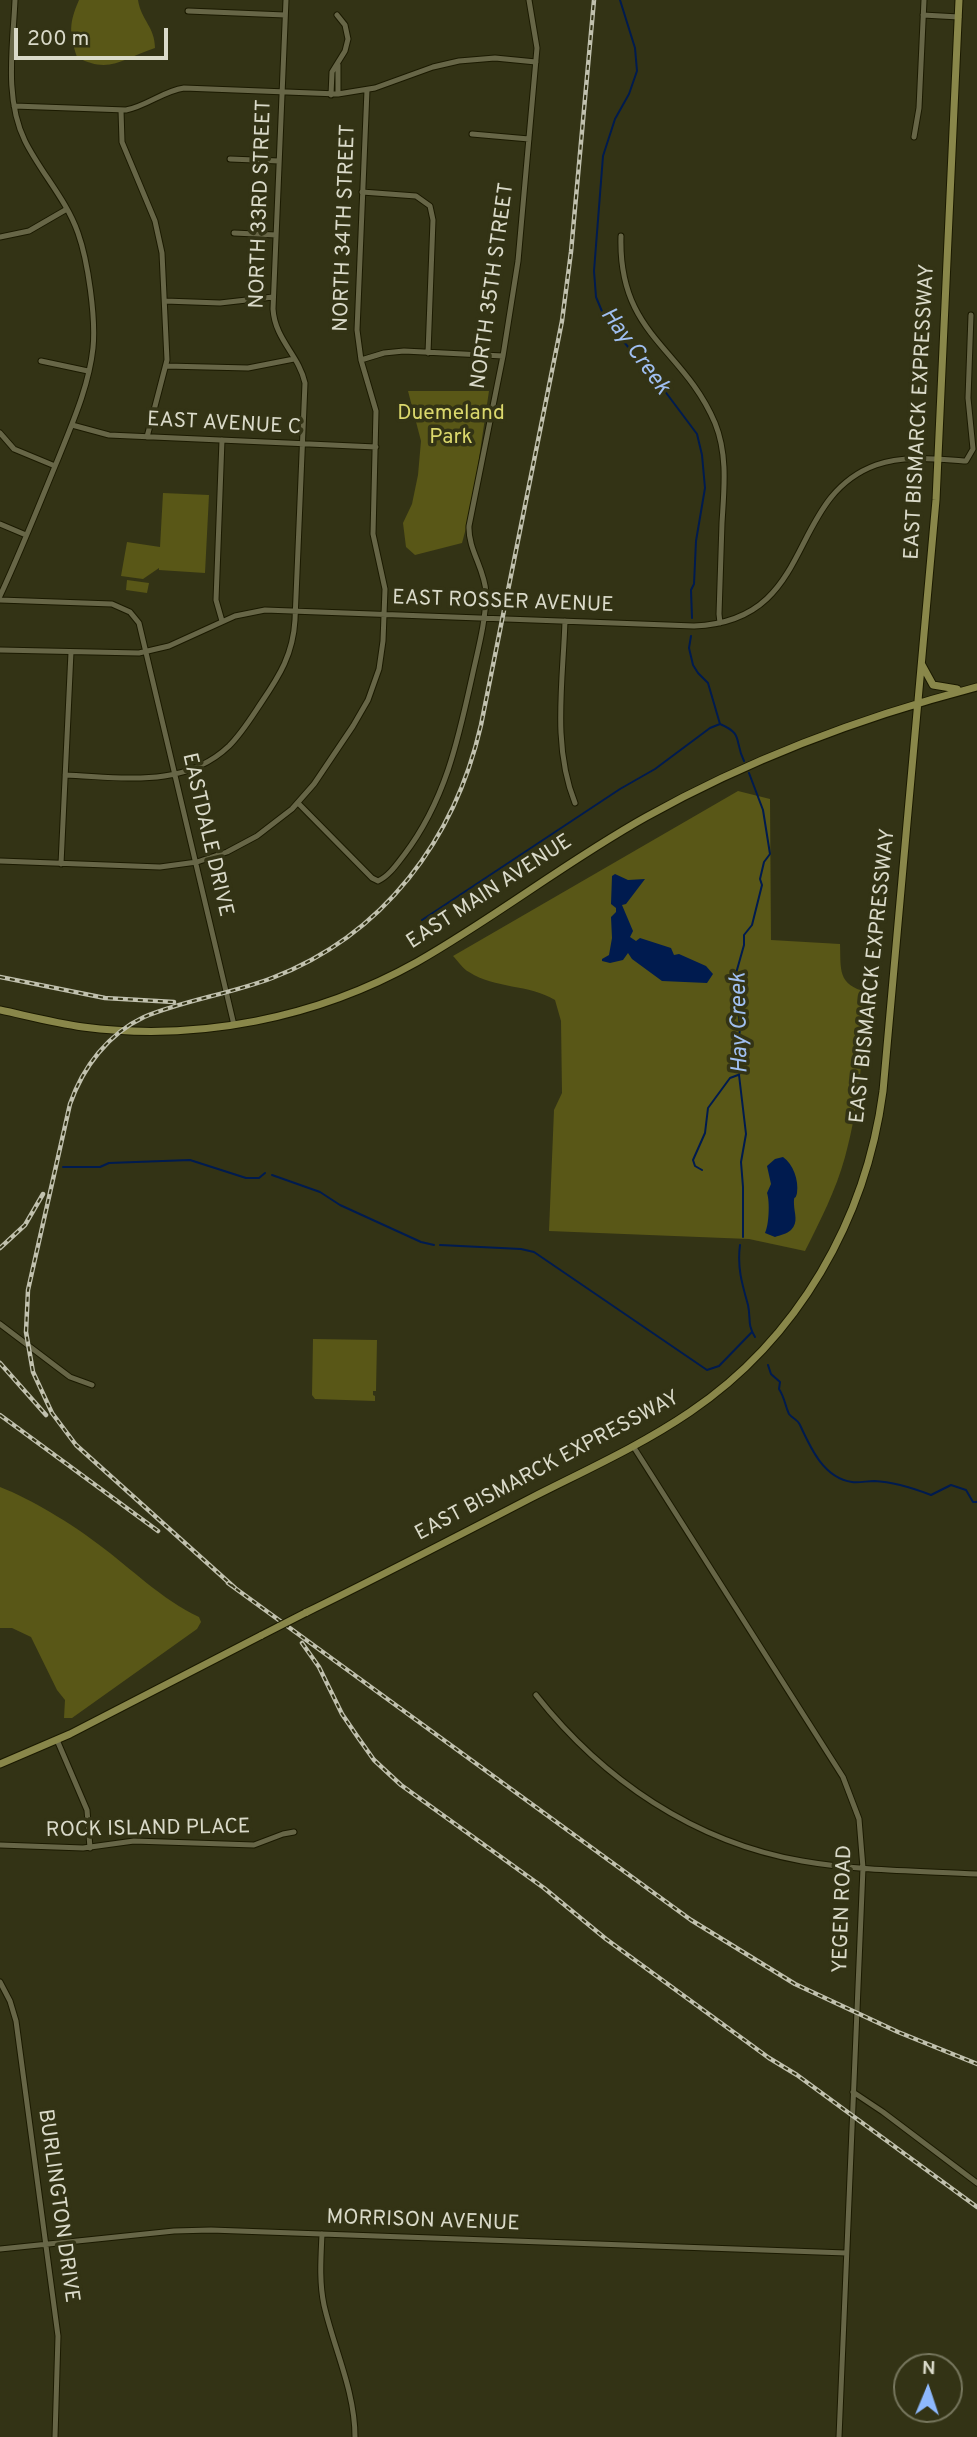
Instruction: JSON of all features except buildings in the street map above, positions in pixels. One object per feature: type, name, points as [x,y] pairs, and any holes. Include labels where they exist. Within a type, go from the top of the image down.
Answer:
[{"type":"main road","name":"EAST BISMARCK EXPRESSWAY","points":[[0,1764],[57,1740],[633,1446],[680,1418],[713,1395],[772,1340],[813,1287],[843,1232],[857,1200],[871,1154],[882,1099],[938,459],[959,0]]},
{"type":"main road","points":[[921,664],[929,681],[937,688],[974,688]]},
{"type":"main road","name":"EAST MAIN AVENUE","points":[[0,1010],[59,1023],[122,1030],[179,1030],[234,1025],[312,1006],[398,972],[495,914],[599,845],[689,794],[781,752],[918,703],[974,688]]},
{"type":"street","points":[[0,598],[72,425],[88,372],[93,343],[83,248],[67,209],[27,145],[14,106],[12,82],[15,0]]},
{"type":"street","name":"NORTH 33RD STREET","points":[[65,775],[150,778],[176,775],[210,760],[241,733],[287,661],[294,638],[304,383],[295,359],[276,329],[272,309],[286,0]]},
{"type":"street","name":"NORTH 35TH STREET","points":[[298,803],[378,881],[385,877],[410,847],[433,809],[455,752],[485,618],[485,583],[468,531],[503,356],[519,253],[537,39],[529,0]]},
{"type":"street","points":[[914,137],[919,108],[924,0]]},
{"type":"street","points":[[188,11],[285,15]]},
{"type":"street","points":[[334,94],[332,72],[338,65],[348,39],[345,25],[337,15]]},
{"type":"street","points":[[923,15],[958,17]]},
{"type":"street","points":[[14,106],[121,110],[137,107],[166,93],[184,88],[334,94],[367,90],[459,61],[495,58],[536,62]]},
{"type":"street","name":"NORTH 34TH STREET","points":[[0,861],[153,867],[197,862],[247,842],[276,823],[298,803],[354,726],[368,700],[381,659],[384,578],[373,534],[376,411],[361,360],[357,323],[367,90]]},
{"type":"street","points":[[121,110],[122,142],[160,237],[166,366],[147,437]]},
{"type":"street","points":[[472,134],[529,139]]},
{"type":"street","points":[[230,159],[279,161]]},
{"type":"street","points":[[362,192],[416,196],[430,206],[433,220],[428,353]]},
{"type":"street","points":[[0,237],[29,231],[67,209]]},
{"type":"street","points":[[234,233],[276,235]]},
{"type":"street","points":[[621,236],[622,271],[633,307],[646,329],[699,395],[715,422],[720,438],[724,472],[720,623]]},
{"type":"street","points":[[165,301],[224,303],[273,297]]},
{"type":"street","points":[[971,315],[969,368],[977,368]]},
{"type":"street","points":[[361,360],[397,351],[503,356]]},
{"type":"street","points":[[166,366],[239,369],[295,359]]},
{"type":"street","points":[[41,361],[88,372]]},
{"type":"street","name":"EAST ROSSER AVENUE","points":[[0,650],[122,654],[147,652],[176,643],[222,621],[258,611],[689,626],[720,623],[750,611],[776,589],[793,565],[821,510],[833,494],[850,479],[887,462],[909,458],[966,461],[972,453],[969,368]]},
{"type":"street","name":"EAST AVENUE C","points":[[72,425],[96,433],[147,437],[376,447]]},
{"type":"street","points":[[0,433],[14,449],[55,466]]},
{"type":"street","points":[[222,440],[216,600],[222,621]]},
{"type":"street","points":[[0,524],[26,535]]},
{"type":"street","name":"EASTDALE DRIVE","points":[[0,598],[119,606],[130,612],[139,623],[234,1025]]},
{"type":"street","points":[[565,621],[561,753],[575,803]]},
{"type":"street","points":[[61,864],[71,652]]},
{"type":"street","points":[[0,1324],[70,1377],[92,1385]]},
{"type":"street","name":"YEGEN ROAD","points":[[633,1446],[843,1777],[859,1819],[863,1868],[839,2437]]},
{"type":"street","points":[[536,1695],[588,1754],[607,1770],[643,1797],[723,1838],[800,1861],[863,1868],[977,1874]]},
{"type":"street","points":[[57,1740],[87,1810],[90,1848]]},
{"type":"street","name":"ROCK ISLAND PLACE","points":[[0,1845],[90,1848],[134,1841],[254,1845],[294,1832]]},
{"type":"street","name":"BURLINGTON DRIVE","points":[[0,1982],[16,2021],[47,2244],[58,2343],[55,2437]]},
{"type":"street","points":[[853,2092],[977,2183]]},
{"type":"street","name":"MORRISON AVENUE","points":[[0,2249],[199,2230],[846,2253]]},
{"type":"street","points":[[322,2234],[321,2279],[324,2303],[351,2396],[355,2437]]},
{"type":"green space","points":[[79,0],[138,0],[153,34],[155,48],[108,65],[98,65],[77,57],[71,28]]},
{"type":"green space","name":"Duemeland Park","points":[[408,391],[489,391],[472,506],[462,543],[415,555],[406,547],[403,523],[412,504],[421,441]]},
{"type":"green space","points":[[163,493],[209,495],[205,573],[159,568],[143,579],[121,576],[127,542],[160,547]]},
{"type":"green space","points":[[127,580],[149,583],[147,593],[126,590]]},
{"type":"green space","points":[[738,791],[770,799],[771,940],[840,944],[843,975],[850,985],[867,992],[854,1117],[845,1157],[822,1217],[805,1251],[749,1239],[549,1231],[554,1110],[562,1093],[561,1021],[555,1000],[534,991],[479,977],[465,969],[453,956]]},
{"type":"green space","points":[[313,1339],[377,1340],[376,1391],[373,1391],[375,1401],[315,1399],[312,1395]]},
{"type":"green space","points":[[0,1487],[38,1505],[88,1536],[159,1593],[199,1617],[201,1622],[197,1629],[72,1718],[64,1718],[65,1700],[57,1690],[31,1637],[12,1628],[0,1628]]},
{"type":"water","points":[[615,874],[628,880],[645,879],[626,904],[622,905],[633,931],[630,937],[636,941],[640,938],[671,948],[674,955],[679,954],[706,966],[713,974],[707,983],[662,981],[628,953],[623,960],[610,963],[602,961],[609,955],[612,938],[611,917],[616,912],[616,908],[611,904],[612,876]]},
{"type":"water","points":[[783,1157],[790,1164],[796,1178],[795,1221],[789,1231],[775,1237],[765,1233],[769,1213],[767,1193],[771,1184],[767,1166],[775,1159]]},
{"type":"waterway","name":"Hay Creek","points":[[620,0],[635,48],[637,71],[629,94],[615,119],[603,156],[594,271],[596,297],[606,321],[658,382],[697,434],[705,488],[696,541],[694,584],[691,590],[692,618]]},
{"type":"waterway","name":"Hay Creek","points":[[691,636],[689,648],[693,665],[708,683],[720,724],[736,735],[744,761]]},
{"type":"waterway","points":[[422,920],[620,789],[655,769],[710,728],[720,724]]},
{"type":"waterway","name":"Hay Creek","points":[[743,1237],[741,1162],[746,1134],[739,1075],[741,1067],[737,1057],[740,1028],[735,977],[744,935],[752,925],[762,885],[760,879],[764,862],[770,854],[763,810],[749,773]]},
{"type":"waterway","points":[[702,1170],[695,1166],[693,1160],[705,1133],[708,1108],[730,1078],[738,1075]]},
{"type":"waterway","points":[[63,1167],[190,1160],[246,1178],[259,1178],[265,1173]]},
{"type":"waterway","points":[[272,1175],[320,1192],[340,1205],[421,1242],[434,1245]]},
{"type":"waterway","points":[[440,1245],[534,1252],[707,1370],[719,1366],[752,1332]]},
{"type":"waterway","name":"Hay Creek","points":[[740,1245],[741,1275],[750,1325],[755,1337]]},
{"type":"waterway","name":"Hay Creek","points":[[768,1365],[771,1374],[780,1382],[779,1389],[789,1414],[799,1423],[820,1461],[834,1475],[852,1482],[897,1484],[931,1495],[951,1485],[966,1490],[973,1502],[977,1502]]},
{"type":"railway","points":[[235,1588],[76,1445],[52,1413],[33,1372],[26,1332],[28,1290],[70,1104],[82,1077],[98,1053],[131,1024],[160,1011],[272,978],[312,959],[348,936],[380,909],[409,878],[433,844],[453,807],[469,767],[481,725],[562,321],[571,252],[594,0]]},
{"type":"railway","points":[[0,977],[105,998],[174,1002]]},
{"type":"railway","points":[[0,1248],[25,1225],[43,1194]]},
{"type":"railway","points":[[0,1363],[46,1415]]},
{"type":"railway","points":[[0,1415],[158,1531]]},
{"type":"railway","points":[[228,1583],[691,1920],[795,1984],[898,2032],[977,2064]]},
{"type":"railway","points":[[302,1643],[319,1667],[342,1714],[357,1736],[374,1760],[401,1785],[544,1888],[606,1939],[977,2207]]}]
